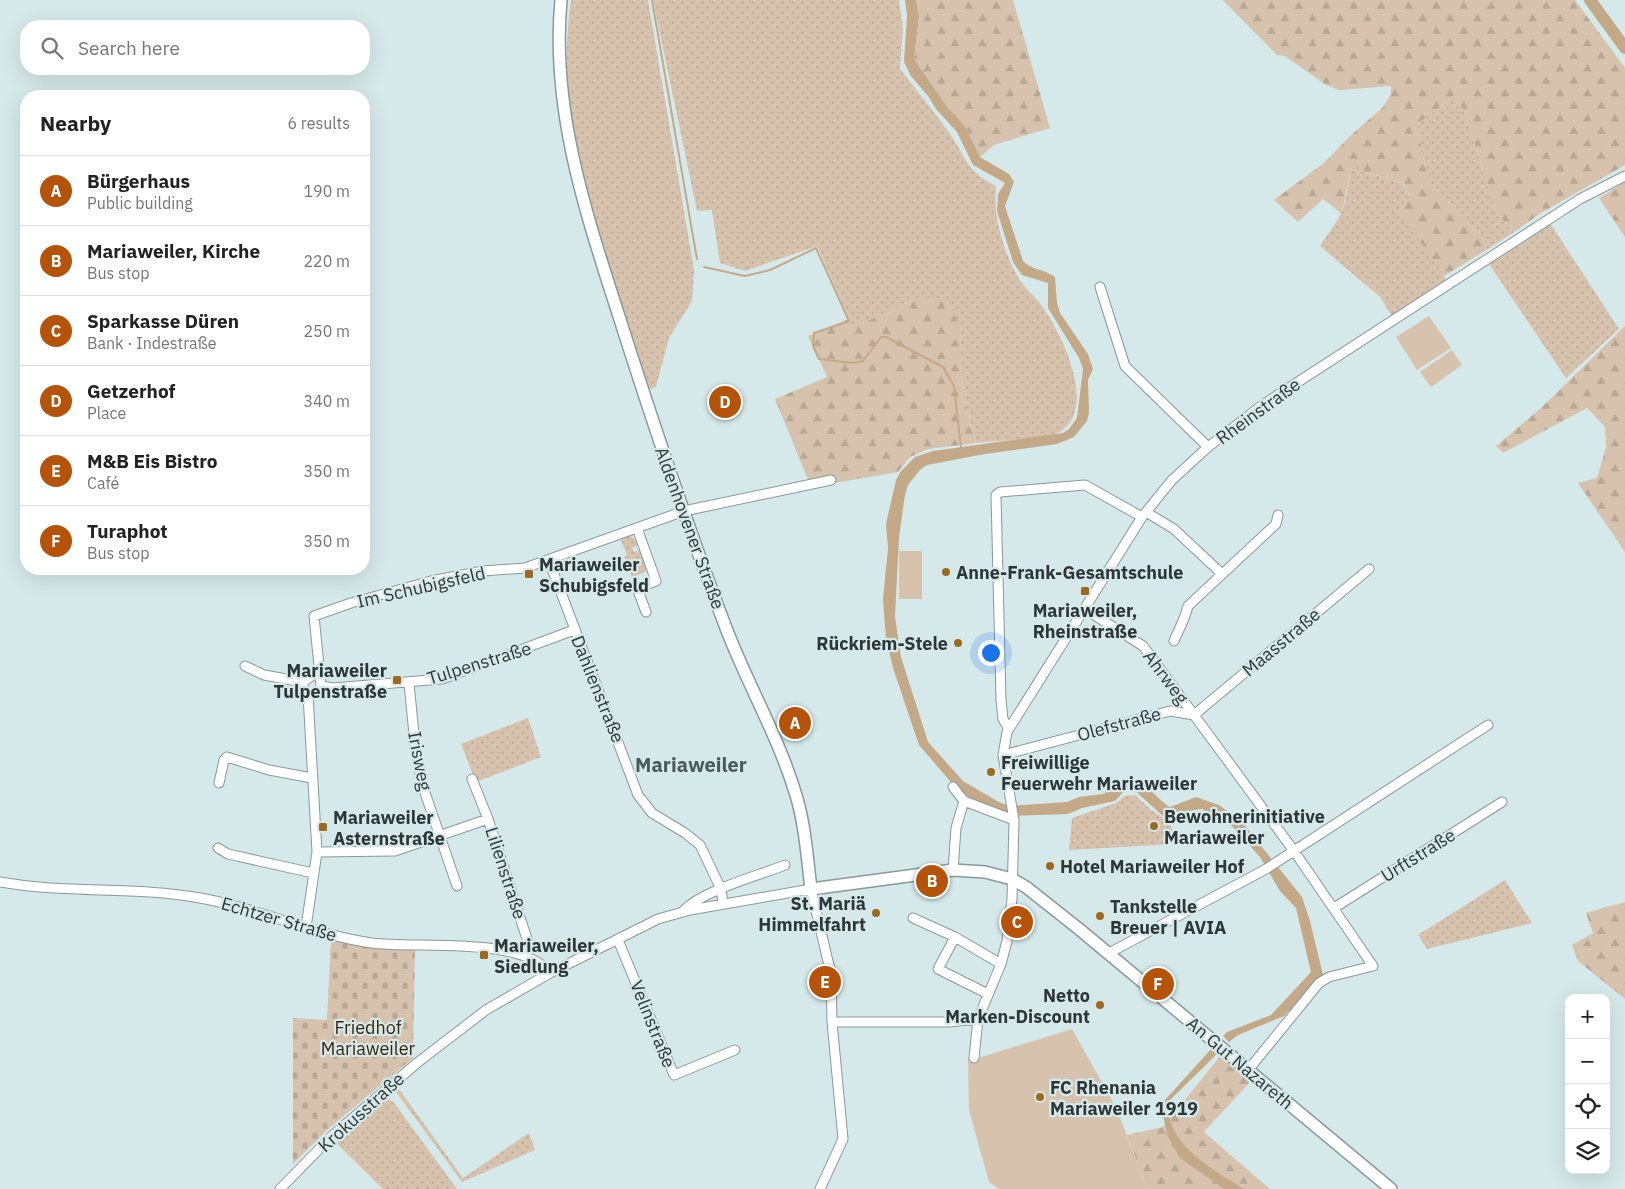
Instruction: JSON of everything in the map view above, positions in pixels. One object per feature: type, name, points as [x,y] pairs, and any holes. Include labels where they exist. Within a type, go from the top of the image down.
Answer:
[{"type":"main road","name":"Aldenhovener Straße","points":[[561,0],[560,72],[573,164],[598,252],[684,511],[727,630],[795,791],[806,844],[811,889]]},
{"type":"main road","name":"An Gut Nazareth","points":[[811,889],[953,870],[985,872],[1012,879],[1030,890],[1109,953],[1391,1189]]},
{"type":"street","name":"Rheinstraße","points":[[1002,755],[1009,729],[1144,514],[1163,488],[1208,447],[1261,406],[1580,199],[1625,176]]},
{"type":"street","points":[[1100,287],[1125,366],[1208,447]]},
{"type":"street","name":"Im Schubigsfeld","points":[[320,670],[314,616],[320,613],[431,581],[483,571],[516,570],[549,561],[684,511],[831,480]]},
{"type":"street","points":[[1009,729],[1003,719],[1001,700],[996,495],[1000,492],[1085,485],[1174,529],[1222,573]]},
{"type":"street","points":[[1174,641],[1177,632],[1185,621],[1188,606],[1276,524],[1278,515]]},
{"type":"street","points":[[637,528],[656,581],[637,588],[646,612]]},
{"type":"street","name":"Dahlienstraße","points":[[549,561],[638,795],[652,813],[685,833],[700,846],[721,889],[723,904]]},
{"type":"street","name":"Maasstraße","points":[[1194,715],[1369,569]]},
{"type":"street","name":"Ahrweg","points":[[1085,609],[1143,646],[1194,715]]},
{"type":"street","name":"Tulpenstraße","points":[[321,686],[334,688],[442,679],[574,630]]},
{"type":"street","points":[[245,666],[264,675],[303,682],[320,670]]},
{"type":"street","points":[[308,695],[318,692],[321,686],[320,670]]},
{"type":"street","points":[[303,682],[308,695],[317,852],[306,927]]},
{"type":"street","name":"Irisweg","points":[[409,683],[415,745],[422,784],[441,837]]},
{"type":"street","name":"Olefstraße","points":[[1002,755],[1170,711],[1194,715]]},
{"type":"street","points":[[1194,715],[1294,851],[1373,966],[1329,977],[1319,983],[1249,1069]]},
{"type":"street","points":[[1109,953],[1277,862],[1488,726]]},
{"type":"street","points":[[974,1058],[978,1019],[1001,964],[1007,941],[1012,879],[1013,819],[1012,804],[1002,755]]},
{"type":"street","points":[[219,783],[226,757],[269,770],[312,778]]},
{"type":"street","name":"Lilienstraße","points":[[472,779],[488,819],[528,942],[526,956]]},
{"type":"street","points":[[953,787],[964,800],[1013,819]]},
{"type":"street","points":[[953,870],[956,828],[964,800]]},
{"type":"street","name":"Urftstraße","points":[[1334,908],[1502,802]]},
{"type":"street","name":"Lilienstraße","points":[[317,852],[395,851],[441,837],[488,819]]},
{"type":"street","points":[[441,837],[457,886]]},
{"type":"street","points":[[218,848],[228,854],[313,873]]},
{"type":"street","name":"Krokusstraße","points":[[682,912],[691,902],[785,865]]},
{"type":"street","name":"Echtzer Straße","points":[[0,882],[173,894],[240,906],[331,935],[373,943],[466,946],[526,956],[543,963],[550,973]]},
{"type":"street","points":[[811,889],[818,912],[830,974],[832,1022],[843,1139],[820,1189]]},
{"type":"street","name":"Krokusstraße","points":[[280,1189],[332,1136],[370,1101],[443,1042],[486,1010],[550,973],[658,920],[682,912],[811,889]]},
{"type":"street","points":[[913,918],[1001,964]]},
{"type":"street","points":[[954,938],[938,969],[988,994]]},
{"type":"street","name":"Velinstraße","points":[[618,940],[674,1075],[736,1050]]},
{"type":"street","points":[[832,1022],[948,1022],[978,1019]]},
{"type":"green space","points":[[571,0],[648,0],[694,270],[692,301],[669,338],[656,387],[651,389],[647,386],[601,244],[576,148],[569,99],[567,50]]},
{"type":"green space","points":[[653,0],[899,0],[903,27],[900,69],[948,131],[967,162],[978,174],[996,186],[996,210],[1000,233],[1008,256],[1020,281],[1039,302],[1050,319],[1067,353],[1077,392],[1076,409],[1069,424],[1056,434],[1050,436],[976,443],[963,395],[960,325],[942,298],[920,298],[905,303],[888,314],[852,325],[817,246],[745,271],[720,263],[712,210],[697,211]]},
{"type":"green space","points":[[916,0],[1013,0],[1050,128],[994,145],[980,157],[965,126],[948,108],[914,59],[919,16]]},
{"type":"green space","points":[[1223,0],[1575,0],[1625,68],[1625,165],[1541,213],[1514,232],[1497,214],[1465,113],[1455,96],[1421,121],[1417,128],[1429,183],[1462,214],[1488,249],[1444,276],[1399,211],[1411,197],[1403,183],[1361,171],[1357,167],[1352,167],[1341,213],[1323,199],[1298,222],[1274,200],[1324,163],[1349,137],[1383,107],[1391,94],[1391,86],[1340,90],[1326,85],[1285,56],[1277,55]]},
{"type":"green space","points":[[1455,96],[1465,113],[1497,214],[1514,232],[1488,249],[1462,214],[1429,183],[1417,128],[1421,121]]},
{"type":"green space","points":[[1352,167],[1358,167],[1361,171],[1402,183],[1411,197],[1399,211],[1435,260],[1447,282],[1392,316],[1380,297],[1320,246],[1341,214]]},
{"type":"green space","points":[[1625,182],[1625,237],[1599,198]]},
{"type":"green space","points":[[1550,223],[1619,329],[1566,378],[1487,261]]},
{"type":"green space","points":[[920,298],[942,298],[949,305],[960,325],[963,395],[976,443],[928,449],[910,457],[898,472],[811,487],[775,399],[827,377],[808,336],[849,319],[852,325],[888,314],[905,303]]},
{"type":"green space","points":[[1429,316],[1451,348],[1417,370],[1396,337]]},
{"type":"green space","points":[[1625,326],[1625,552],[1578,483],[1597,478],[1606,447],[1605,427],[1587,408],[1503,453],[1496,446],[1541,408]]},
{"type":"green space","points":[[1452,350],[1462,365],[1431,387],[1420,372]]},
{"type":"green space","points":[[630,536],[635,539],[638,545],[632,548],[634,552],[640,550],[648,570],[632,578],[624,557],[627,555],[621,540]]},
{"type":"green space","points":[[899,551],[922,551],[922,599],[899,599]]},
{"type":"green space","points":[[528,718],[541,757],[476,782],[461,744]]},
{"type":"green space","points":[[1135,795],[1151,810],[1170,822],[1175,844],[1069,850],[1072,818],[1116,803],[1125,796]]},
{"type":"green space","points":[[1505,880],[1532,923],[1427,949],[1418,935]]},
{"type":"green space","points":[[1625,902],[1625,999],[1578,961],[1572,945],[1593,933],[1586,913]]},
{"type":"green space","name":"Friedhof Mariaweiler","points":[[331,939],[415,948],[413,1058],[327,1130],[293,1164],[293,1018],[327,1020]]},
{"type":"green space","name":"FC Rhenania Mariaweiler 1919","points":[[1072,1029],[1117,1109],[1147,1189],[999,1189],[989,1182],[969,1110],[968,1058],[981,1057]]},
{"type":"green space","points":[[1221,1055],[1251,1081],[1204,1132],[1270,1189],[1147,1189],[1127,1135],[1163,1127]]},
{"type":"green space","points":[[399,1089],[463,1178],[529,1133],[535,1150],[462,1182],[396,1092]]},
{"type":"green space","points":[[388,1098],[395,1104],[457,1189],[383,1189],[336,1143]]},
{"type":"shaded area","points":[[905,0],[916,0],[919,16],[914,59],[948,108],[965,126],[980,157],[1009,174],[1014,182],[1005,206],[1023,261],[1055,277],[1057,303],[1060,313],[1088,354],[1093,369],[1088,380],[1089,413],[1087,421],[1074,437],[1057,444],[985,454],[927,465],[920,470],[908,485],[899,537],[895,617],[901,657],[928,742],[963,781],[997,801],[1009,806],[1067,802],[1079,797],[1103,794],[1110,790],[1118,780],[1130,777],[1146,786],[1170,807],[1196,797],[1219,805],[1242,822],[1302,897],[1323,975],[1284,1016],[1238,1035],[1229,1042],[1223,1036],[1227,1032],[1271,1015],[1311,972],[1296,908],[1280,891],[1260,857],[1233,827],[1202,809],[1188,811],[1176,821],[1165,818],[1131,787],[1125,790],[1115,801],[1082,808],[1068,814],[1004,816],[955,787],[919,745],[893,668],[886,639],[883,599],[888,548],[886,524],[896,480],[901,471],[915,457],[933,451],[1063,433],[1069,429],[1077,418],[1083,369],[1079,358],[1048,308],[1048,283],[1022,275],[1013,262],[997,211],[998,194],[1005,183],[973,165],[957,132],[936,109],[911,76],[904,62],[907,16]]},
{"type":"shaded area","points":[[1212,1048],[1218,1053],[1169,1101],[1169,1116],[1174,1130],[1182,1143],[1193,1154],[1219,1174],[1244,1189],[1224,1189],[1180,1158],[1168,1137],[1162,1112],[1165,1100]]},
{"type":"waterway","points":[[652,0],[697,259]]},
{"type":"waterway","points":[[1590,0],[1625,48]]},
{"type":"waterway","points":[[704,267],[745,276],[770,270],[816,248],[849,321],[814,333],[813,346],[819,359],[852,363],[863,361],[881,337],[886,337],[943,367],[954,386],[961,448]]},
{"type":"place","name":"Getzerhof","points":[[725,402]]},
{"type":"place","name":"Anne-Frank-Gesamtschule","points":[[946,572]]},
{"type":"place","name":"Mariaweiler Schubigsfeld","points":[[529,574]]},
{"type":"place","name":"Mariaweiler, Rheinstraße","points":[[1085,591]]},
{"type":"place","name":"Rückriem-Stele","points":[[958,643]]},
{"type":"place","name":"Mariaweiler Tulpenstraße","points":[[397,680]]},
{"type":"place","name":"Bürgerhaus","points":[[795,723]]},
{"type":"place","name":"Freiwillige Feuerwehr Mariaweiler","points":[[991,772]]},
{"type":"place","name":"Bewohnerinitiative Mariaweiler","points":[[1154,826]]},
{"type":"place","name":"Mariaweiler Asternstraße","points":[[323,827]]},
{"type":"place","name":"Hotel Mariaweiler Hof","points":[[1050,866]]},
{"type":"place","name":"Mariaweiler, Kirche","points":[[932,881]]},
{"type":"place","name":"St. Mariä Himmelfahrt","points":[[876,913]]},
{"type":"place","name":"Tankstelle Breuer | AVIA","points":[[1100,916]]},
{"type":"place","name":"Sparkasse Düren","points":[[1017,922]]},
{"type":"place","name":"Mariaweiler, Siedlung","points":[[484,955]]},
{"type":"place","name":"M&B Eis Bistro","points":[[825,982]]},
{"type":"place","name":"Turaphot","points":[[1158,984]]},
{"type":"place","name":"Netto Marken-Discount","points":[[1100,1005]]},
{"type":"place","name":"FC Rhenania Mariaweiler 1919","points":[[1040,1097]]},
{"type":"district","name":"Mariaweiler","points":[[691,764]]}]
